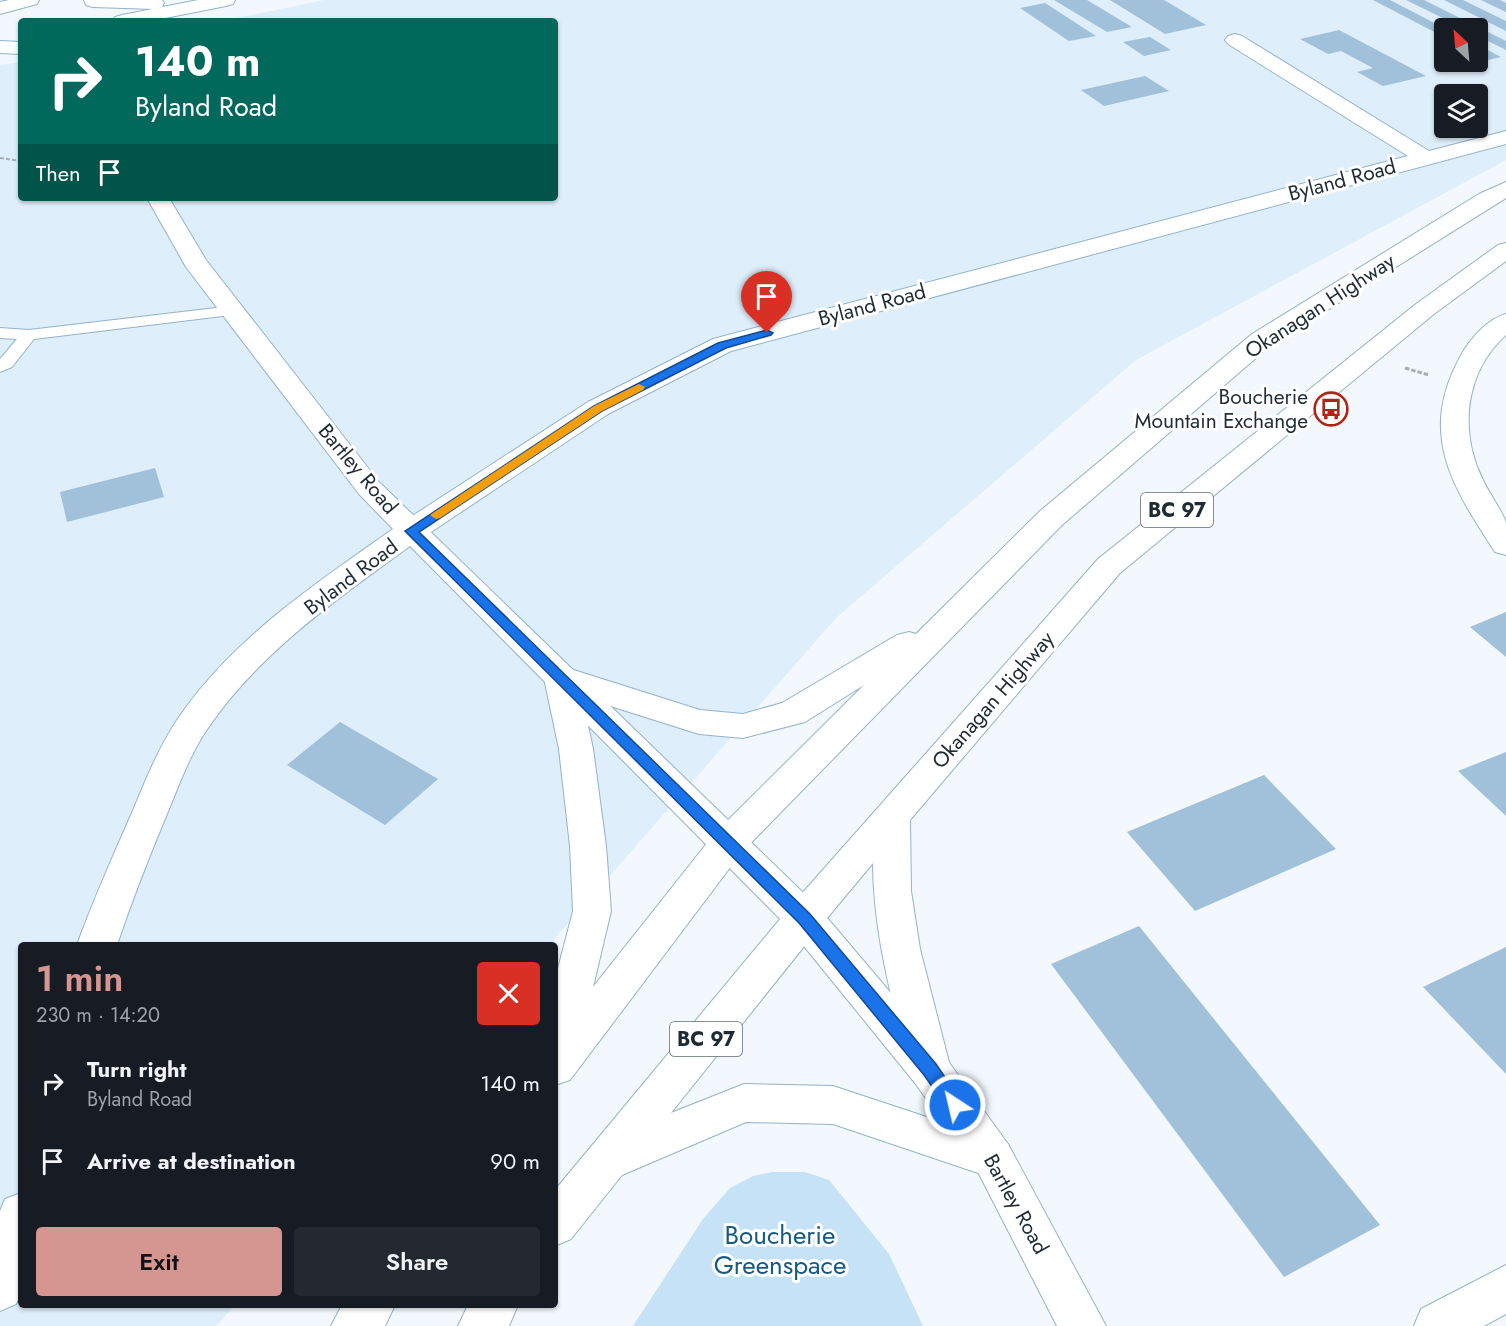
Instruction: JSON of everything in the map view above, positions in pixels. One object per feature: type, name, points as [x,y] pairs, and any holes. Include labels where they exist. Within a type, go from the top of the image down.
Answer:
[{"type":"main road","points":[[0,8],[10,0]]},
{"type":"main road","points":[[0,8],[30,0]]},
{"type":"main road","points":[[91,0],[149,3],[178,0]]},
{"type":"main road","points":[[91,0],[104,6],[108,13],[107,18]]},
{"type":"main road","points":[[137,18],[226,0]]},
{"type":"main road","points":[[1235,40],[1426,158]]},
{"type":"main road","name":"Byland Road","points":[[98,942],[114,895],[163,783],[197,718],[232,675],[330,589],[411,531],[598,408],[722,345],[1506,137]]},
{"type":"main road","name":"Okanagan Highway","points":[[558,1061],[728,843],[1051,518],[1260,340],[1506,189]]},
{"type":"main road","name":"Bartley Road","points":[[160,201],[195,262],[369,488],[804,918],[930,1070],[993,1158],[1082,1326]]},
{"type":"main road","name":"Okanagan Highway","points":[[558,1220],[804,918],[1109,566],[1425,309],[1506,250]]},
{"type":"main road","points":[[1506,322],[1478,349],[1459,383],[1452,427],[1459,462],[1477,502],[1506,545]]},
{"type":"main road","points":[[558,1053],[592,911],[588,846],[576,749],[561,678],[699,723],[743,726],[793,713],[954,615]]},
{"type":"main road","points":[[892,816],[892,891],[900,949],[930,1070]]},
{"type":"main road","points":[[607,1160],[744,1104],[833,1105],[993,1158]]},
{"type":"main road","points":[[0,1288],[18,1225]]},
{"type":"main road","points":[[1438,1326],[1506,1288]]},
{"type":"main road","points":[[356,1326],[370,1308]]},
{"type":"main road","points":[[482,1326],[493,1308]]},
{"type":"lane","points":[[0,333],[29,335],[233,311]]},
{"type":"lane","points":[[0,367],[29,335]]},
{"type":"path","points":[[0,158],[18,161]]},
{"type":"path","points":[[1404,368],[1459,383]]},
{"type":"shaded area","points":[[324,0],[1506,0],[1506,160],[1136,360],[836,618],[552,942],[18,942],[18,1308],[232,1308],[216,1326],[0,1326],[0,65],[18,62],[18,201],[558,201],[558,18],[237,18]]},
{"type":"green space","name":"Boucherie Greenspace","points":[[773,1172],[805,1172],[829,1180],[889,1254],[923,1326],[633,1326],[703,1219],[730,1188],[753,1176]]},
{"type":"building","points":[[1054,0],[1087,0],[1132,27],[1107,32]]},
{"type":"building","points":[[1110,0],[1164,0],[1206,25],[1165,34]]},
{"type":"building","points":[[1373,0],[1390,0],[1434,23],[1434,32]]},
{"type":"building","points":[[1406,0],[1424,0],[1460,18],[1443,18]]},
{"type":"building","points":[[1444,0],[1463,0],[1506,21],[1506,31],[1488,22],[1488,18],[1480,18]]},
{"type":"building","points":[[1481,0],[1500,0],[1506,3],[1506,12]]},
{"type":"building","points":[[1045,3],[1096,36],[1069,41],[1020,8]]},
{"type":"building","points":[[1339,30],[1426,76],[1383,86],[1357,72],[1373,68],[1341,51],[1328,54],[1300,39]]},
{"type":"building","points":[[1488,32],[1506,41],[1506,50],[1488,41]]},
{"type":"building","points":[[1150,37],[1171,50],[1144,56],[1123,42]]},
{"type":"building","points":[[1488,50],[1501,57],[1488,60]]},
{"type":"building","points":[[1145,76],[1169,91],[1104,106],[1081,90]]},
{"type":"building","points":[[155,468],[164,497],[67,522],[60,492]]},
{"type":"building","points":[[1506,612],[1506,657],[1470,627]]},
{"type":"building","points":[[340,722],[438,779],[385,825],[287,765]]},
{"type":"building","points":[[1506,752],[1506,816],[1458,771]]},
{"type":"building","points":[[1264,775],[1336,849],[1195,911],[1127,832]]},
{"type":"building","points":[[1139,926],[1380,1225],[1284,1277],[1051,964]]},
{"type":"building","points":[[1506,947],[1506,1074],[1423,987]]},
{"type":"slow traffic","points":[[436,515],[598,408],[639,387]]},
{"type":"place","name":"Boucherie Mountain Exchange","points":[[1331,409]]},
{"type":"route","points":[[767,333],[722,345],[598,408],[411,531],[804,918],[930,1070],[955,1105]]}]
